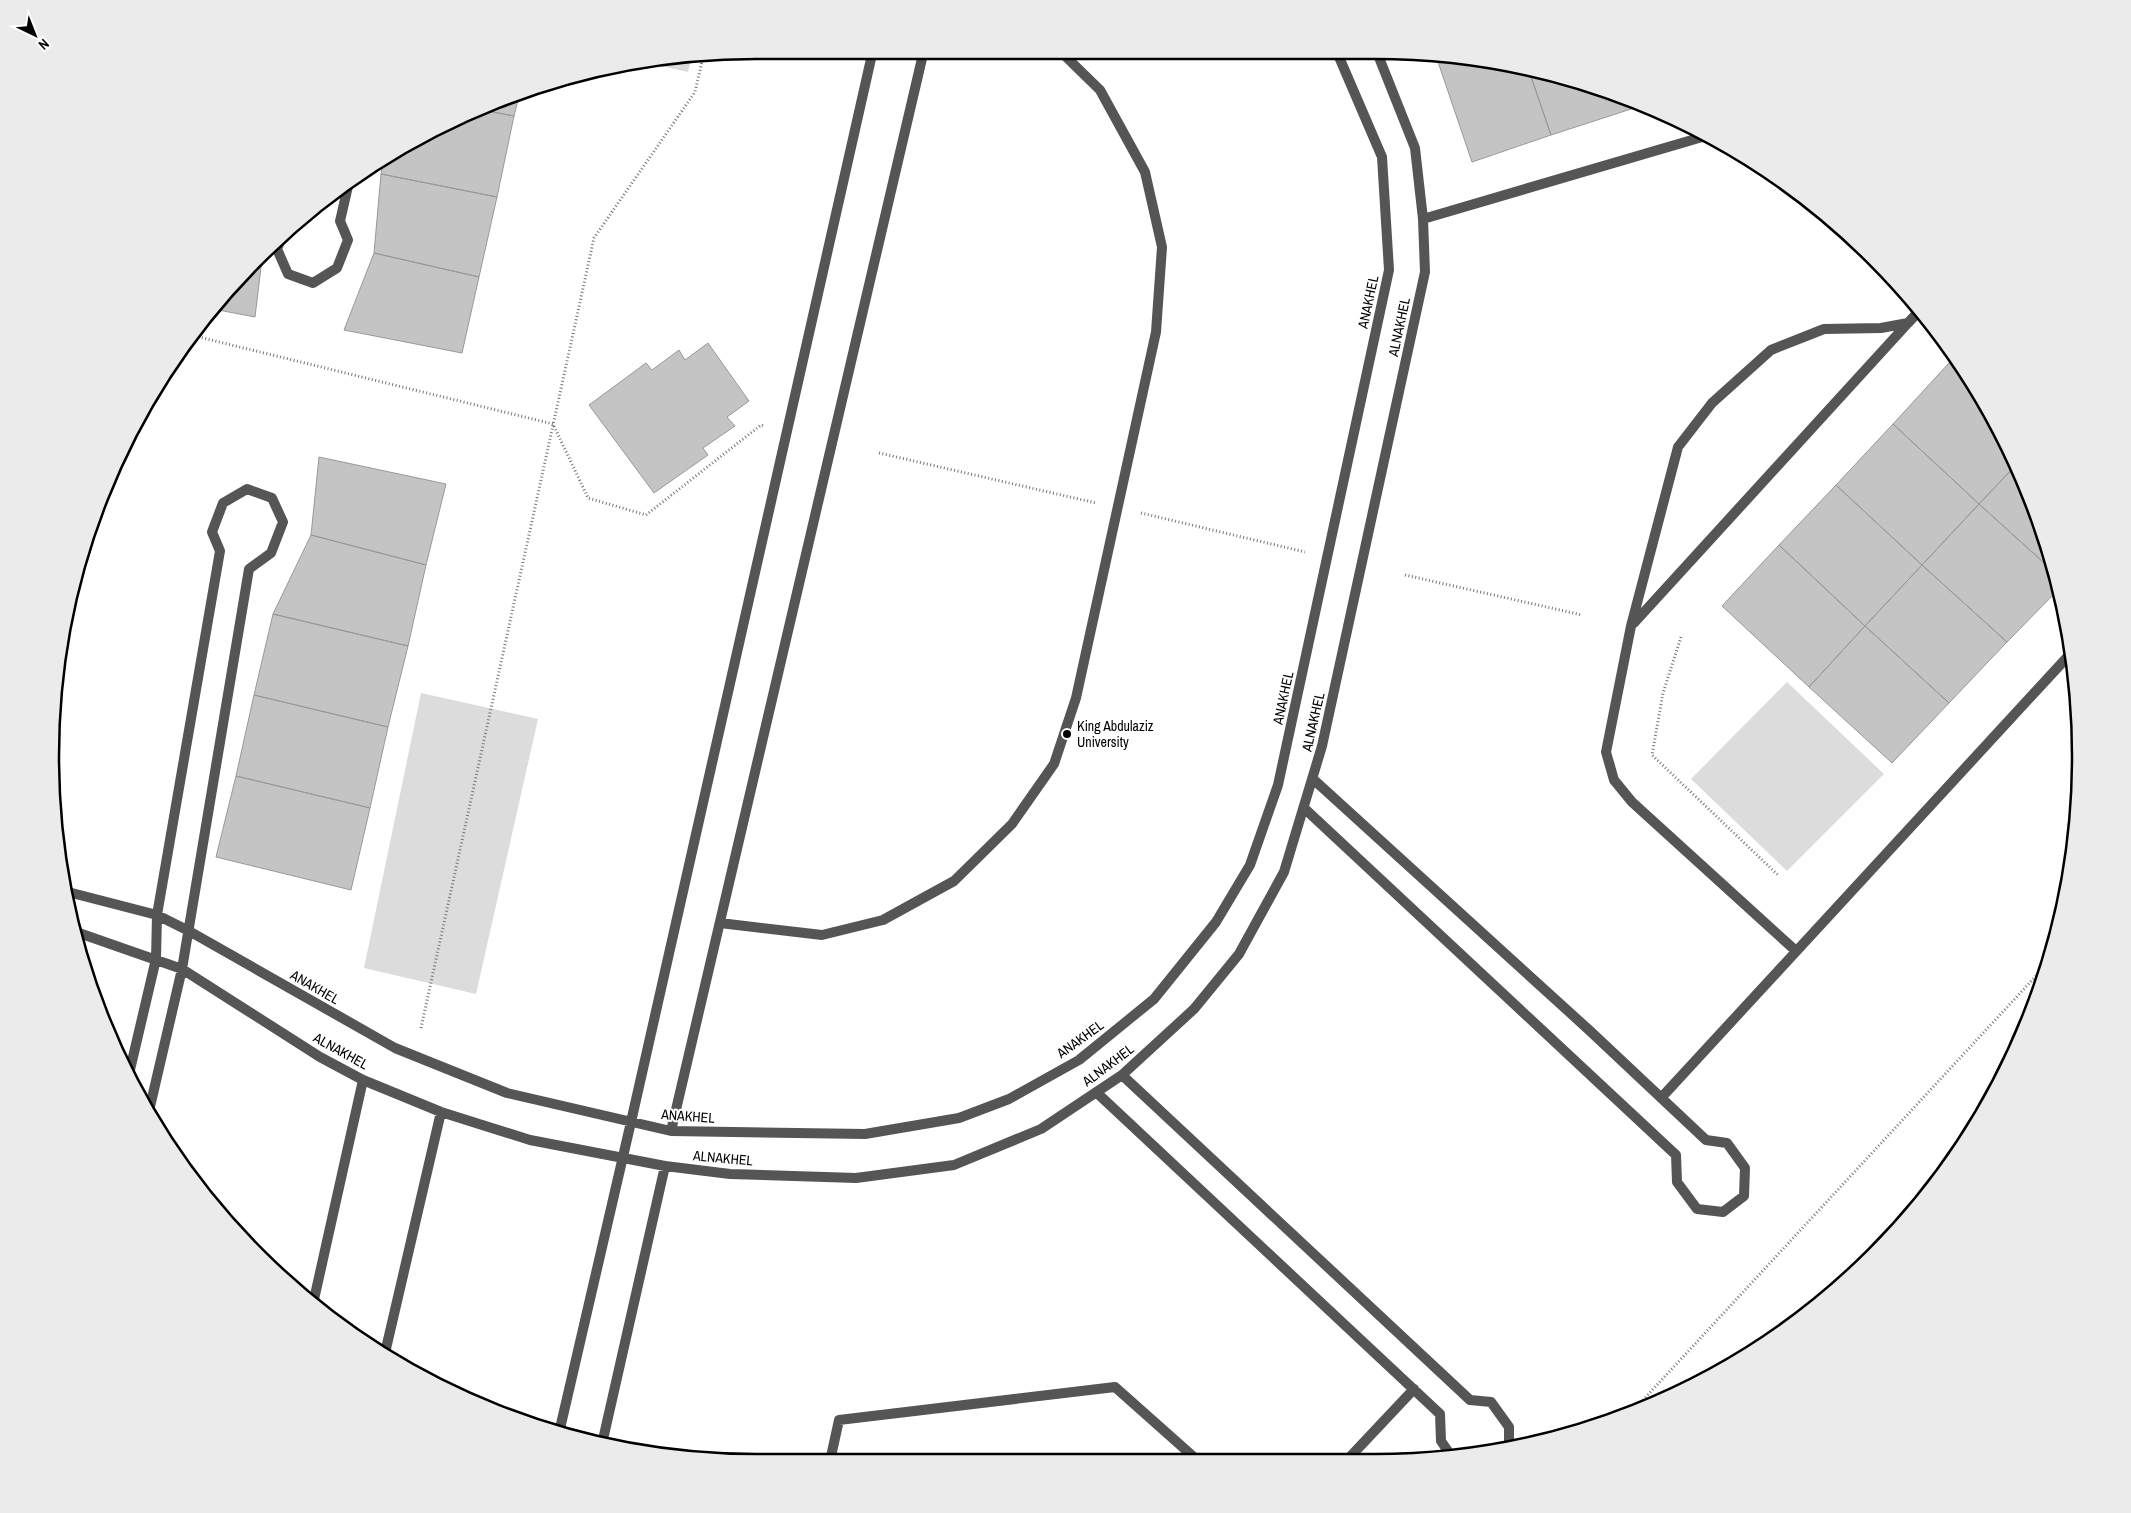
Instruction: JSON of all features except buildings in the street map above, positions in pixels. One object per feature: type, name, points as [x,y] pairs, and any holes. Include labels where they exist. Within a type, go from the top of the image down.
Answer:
[{"type":"street","points":[[561,1426],[870,59]]},
{"type":"street","points":[[671,1131],[922,59]]},
{"type":"street","points":[[720,923],[822,934],[883,920],[954,881],[1012,824],[1054,764],[1076,698],[1156,332],[1162,247],[1145,172],[1100,90],[1068,59]]},
{"type":"street","name":"ANAKHEL","points":[[72,893],[157,916],[188,930],[395,1048],[508,1093],[671,1131],[865,1134],[959,1118],[1009,1099],[1078,1060],[1154,999],[1216,922],[1250,864],[1278,785],[1389,270],[1382,157],[1340,59]]},
{"type":"street","name":"ALNAKHEL","points":[[82,934],[182,969],[320,1057],[363,1080],[441,1112],[530,1140],[665,1166],[730,1174],[856,1178],[954,1165],[1041,1129],[1122,1075],[1194,1009],[1239,954],[1284,872],[1322,746],[1424,272],[1423,219],[1416,148],[1380,59]]},
{"type":"street","points":[[1423,219],[1697,138]]},
{"type":"street","points":[[277,250],[288,274],[313,282],[337,268],[348,240],[340,221],[347,192]]},
{"type":"street","points":[[1631,626],[1915,315]]},
{"type":"street","points":[[1796,951],[1632,802],[1614,780],[1606,752],[1631,626],[1678,447],[1712,402],[1771,350],[1824,329],[1881,328],[1908,322]]},
{"type":"street","points":[[131,1065],[156,959],[157,916],[220,551],[212,532],[223,503],[247,489],[272,498],[283,522],[271,553],[248,569],[182,969],[151,1103]]},
{"type":"street","points":[[1661,1098],[2065,659]]},
{"type":"street","points":[[1304,808],[1676,1155],[1677,1182],[1697,1209],[1724,1212],[1744,1196],[1745,1168],[1727,1143],[1706,1140],[1313,779]]},
{"type":"street","points":[[1122,1075],[1470,1400],[1491,1402],[1509,1427],[1508,1441]]},
{"type":"street","points":[[315,1296],[363,1080]]},
{"type":"street","points":[[1096,1092],[1440,1414],[1441,1441],[1447,1450]]},
{"type":"street","points":[[386,1348],[441,1112]]},
{"type":"street","points":[[604,1437],[665,1166]]},
{"type":"street","points":[[832,1454],[839,1420],[1116,1387],[1191,1454]]},
{"type":"street","points":[[1353,1454],[1414,1388]]},
{"type":"path","points":[[421,1028],[594,238],[695,92],[702,61]]},
{"type":"path","points":[[199,337],[553,424]]},
{"type":"path","points":[[553,424],[588,498],[646,515],[761,425],[768,427]]},
{"type":"path","points":[[1405,575],[1582,614]]},
{"type":"path","points":[[1680,637],[1664,693],[1652,755],[1779,876]]},
{"type":"path","points":[[1642,1401],[2037,975]]},
{"type":"shaded area","points":[[690,62],[688,72],[660,66]]},
{"type":"shaded area","points":[[1787,682],[1884,774],[1787,871],[1691,779]]},
{"type":"shaded area","points":[[421,693],[538,719],[476,994],[364,968]]},
{"type":"place","name":"King Abdulaziz University","points":[[1067,734]]}]
